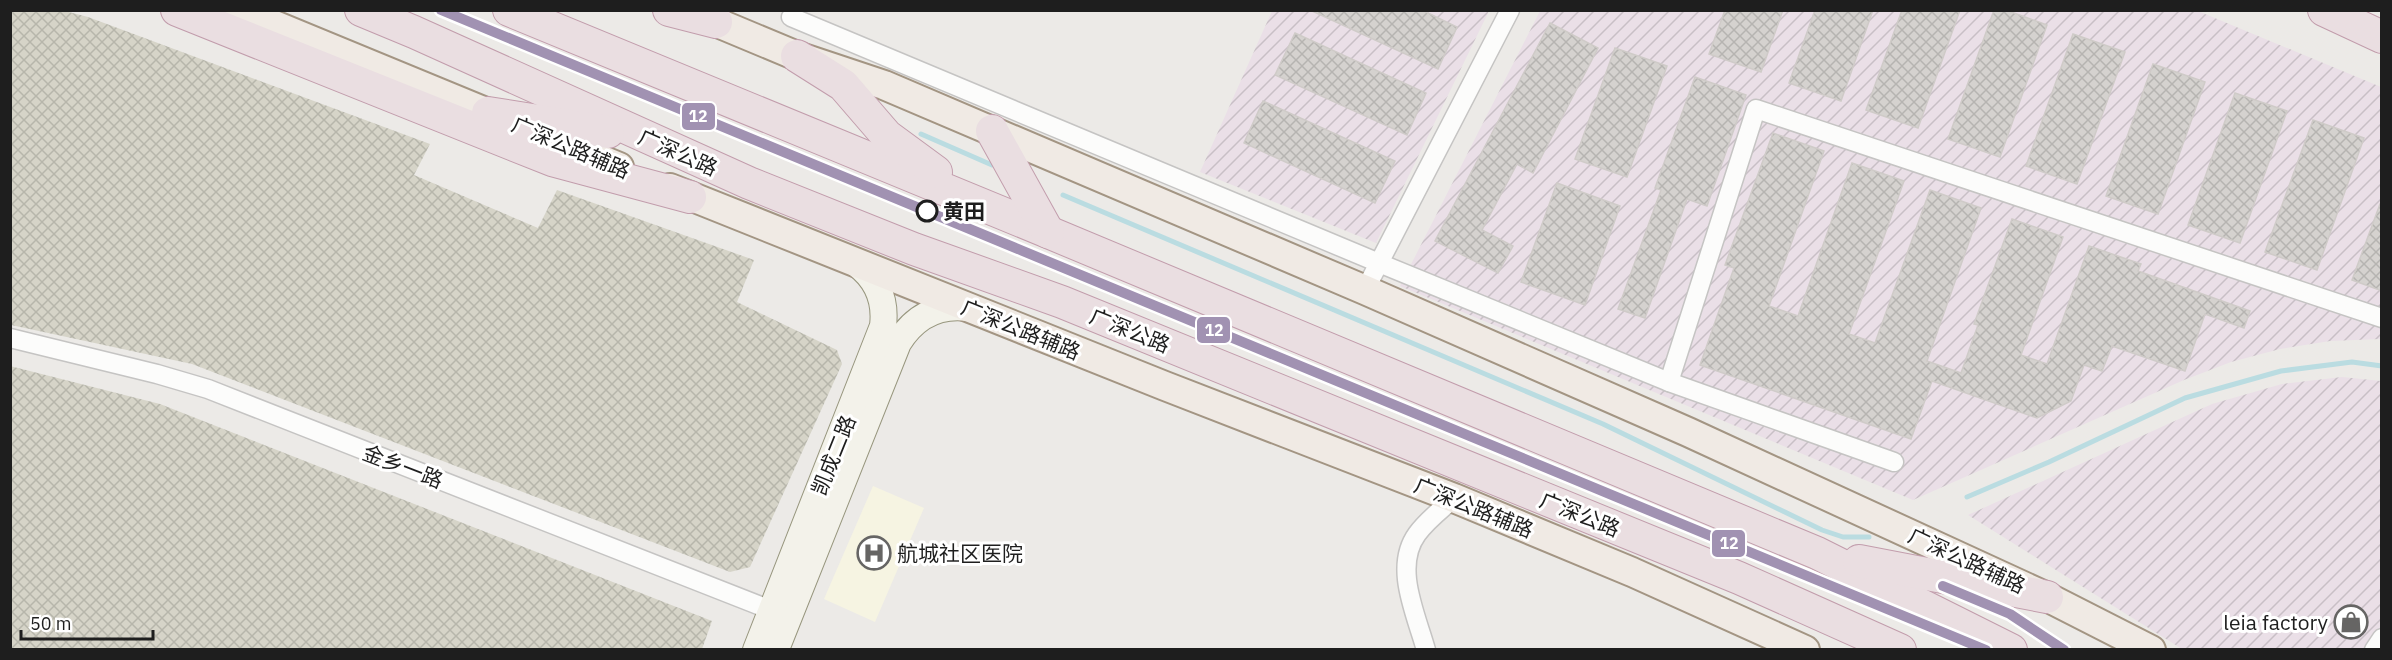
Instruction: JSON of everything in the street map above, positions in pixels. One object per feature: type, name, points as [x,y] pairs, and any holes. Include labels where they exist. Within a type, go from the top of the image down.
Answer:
[{"type":"highway","points":[[177,10],[552,160],[690,196]]},
{"type":"highway","name":"广深公路","points":[[361,10],[749,183],[914,249],[1062,303],[1739,578],[1900,650]]},
{"type":"highway","points":[[508,10],[1000,212],[1817,553],[2011,650]]},
{"type":"highway","points":[[669,10],[701,16]]},
{"type":"highway","points":[[2324,10],[2382,37]]},
{"type":"highway","points":[[787,52],[843,85],[875,125],[898,146],[1000,212]]},
{"type":"highway","points":[[488,113],[650,139]]},
{"type":"highway","points":[[992,131],[1048,232]]},
{"type":"highway","points":[[1817,553],[2047,597]]},
{"type":"main road","name":"广深公路辅路","points":[[238,10],[857,264],[1454,498],[1632,572],[1805,650]]},
{"type":"main road","name":"广深公路辅路","points":[[701,16],[787,52],[856,74],[1365,290],[1688,432],[2047,597],[2151,650]]},
{"type":"street","points":[[1365,290],[1510,10]]},
{"type":"street","points":[[787,52],[793,14],[1379,263],[1669,382],[1894,462]]},
{"type":"street","points":[[1669,382],[1756,110],[2382,318]]},
{"type":"street","name":"凯成二路","points":[[776,650],[780,614],[883,326],[883,306],[877,286],[866,271],[857,264]]},
{"type":"street","name":"凯成二路","points":[[756,650],[780,614],[898,343],[909,327],[931,312],[948,307],[968,308]]},
{"type":"street","name":"金乡一路","points":[[10,338],[157,374],[208,389],[780,614]]},
{"type":"street","points":[[1426,650],[1407,585],[1406,565],[1409,549],[1418,533],[1454,498]]},
{"type":"street","points":[[2374,650],[2382,638]]},
{"type":"shaded area","points":[[11,10],[65,11],[88,17],[430,144],[414,175],[538,228],[557,190],[754,260],[737,302],[837,350],[842,364],[750,567],[730,572],[192,364],[11,325]]},
{"type":"shaded area","points":[[1272,11],[1489,11],[1376,243],[1200,172]]},
{"type":"shaded area","points":[[1540,11],[2198,11],[2381,87],[2381,339],[2330,341],[2280,349],[2231,362],[2184,380],[1913,500],[1400,286]]},
{"type":"shaded area","points":[[10,366],[160,404],[712,621],[702,649],[11,649]]},
{"type":"shaded area","points":[[2342,377],[2381,381],[2381,649],[2182,649],[1968,515],[2212,404],[2282,384]]},
{"type":"shaded area","name":"航城社区医院","points":[[873,486],[924,508],[875,622],[824,599]]},
{"type":"building","points":[[1310,10],[1422,10],[1457,27],[1438,69]]},
{"type":"building","points":[[1725,10],[1783,10],[1761,72],[1709,54]]},
{"type":"building","points":[[1815,10],[1873,10],[1841,101],[1789,83]]},
{"type":"building","points":[[1902,10],[1960,10],[1918,128],[1866,110]]},
{"type":"building","points":[[1994,10],[2006,10],[2047,25],[2000,157],[1948,139]]},
{"type":"building","points":[[1550,23],[1598,48],[1533,173],[1517,164],[1482,230],[1513,246],[1498,273],[1435,241]]},
{"type":"building","points":[[1295,33],[1426,93],[1407,135],[1275,75]]},
{"type":"building","points":[[2073,34],[2125,52],[2077,184],[2026,166]]},
{"type":"building","points":[[1615,48],[1667,66],[1627,177],[1575,159]]},
{"type":"building","points":[[2153,64],[2205,82],[2158,214],[2106,196]]},
{"type":"building","points":[[1695,77],[1746,95],[1707,206],[1687,199],[1645,318],[1618,309],[1661,190],[1655,188]]},
{"type":"building","points":[[2235,93],[2287,111],[2240,243],[2188,225]]},
{"type":"building","points":[[1263,101],[1395,161],[1375,203],[1244,143]]},
{"type":"building","points":[[2313,120],[2364,138],[2317,270],[2265,252]]},
{"type":"building","points":[[1773,133],[1824,151],[1769,306],[1798,316],[1852,163],[1904,181],[1849,334],[1875,343],[1930,190],[1981,208],[1927,361],[1961,373],[1978,325],[1974,324],[2012,219],[2063,237],[2021,355],[2047,364],[2089,246],[2141,264],[2138,271],[2250,311],[2244,328],[2205,314],[2185,371],[2112,346],[2102,371],[2084,365],[2071,401],[2037,418],[1932,381],[1911,439],[1700,365],[1734,268],[1725,265]]},
{"type":"building","points":[[1557,183],[1620,206],[1585,305],[1521,282]]},
{"type":"building","points":[[2380,204],[2382,204],[2382,291],[2352,280]]},
{"type":"waterway","points":[[921,134],[992,165]]},
{"type":"waterway","points":[[1063,195],[1603,424],[1822,530],[1843,537],[1869,537]]},
{"type":"waterway","points":[[1967,497],[2049,462],[2185,398],[2281,371],[2352,362],[2382,366]]},
{"type":"transit line","name":"12","points":[[441,10],[1986,650]]},
{"type":"transit line","name":"12","points":[[1943,586],[2010,614],[2064,650]]},
{"type":"place","name":"黄田","points":[[927,211]]},
{"type":"place","name":"航城社区医院","points":[[874,553]]},
{"type":"place","name":"leia factory","points":[[2351,622]]}]
